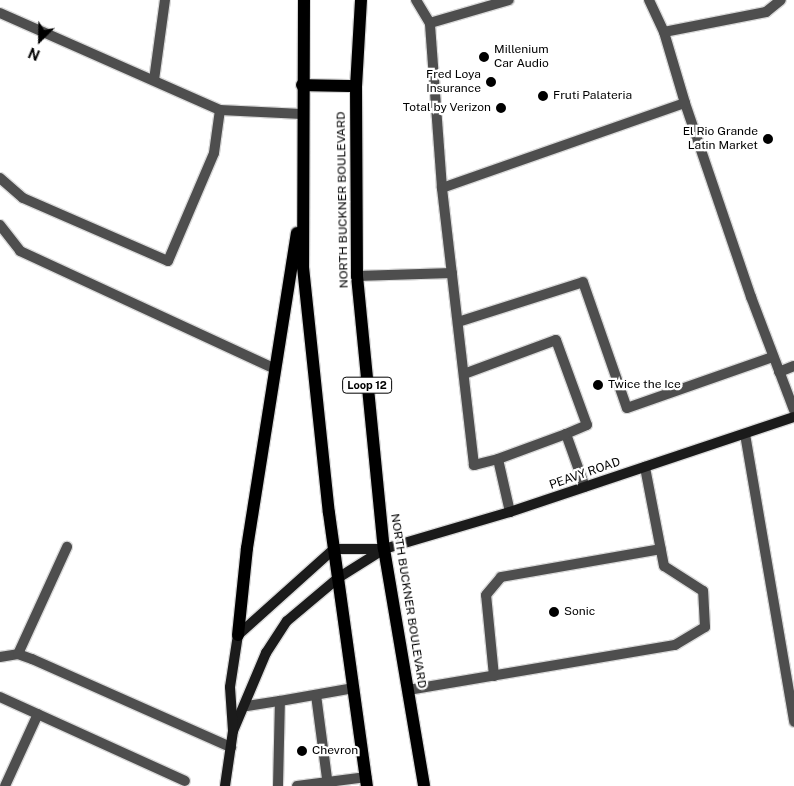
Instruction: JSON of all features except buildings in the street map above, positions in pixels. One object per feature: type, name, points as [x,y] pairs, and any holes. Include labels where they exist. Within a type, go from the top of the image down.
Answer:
[{"type":"main road","points":[[304,0],[302,85],[303,267],[334,549],[367,782]]},
{"type":"main road","name":"NORTH BUCKNER BOULEVARD","points":[[361,0],[356,86],[357,276],[384,549],[424,786]]},
{"type":"main road","points":[[302,85],[356,86]]},
{"type":"main road","points":[[238,635],[247,548],[303,198]]},
{"type":"street","name":"PEAVY ROAD","points":[[225,786],[234,731],[246,706],[266,653],[288,621],[338,578],[384,549],[510,512],[794,417]]},
{"type":"street","name":"PEAVY ROAD","points":[[334,549],[384,549]]},
{"type":"street","points":[[238,635],[334,549]]},
{"type":"street","name":"PEAVY ROAD","points":[[234,731],[230,687],[238,635]]},
{"type":"lane","points":[[154,80],[165,0]]},
{"type":"lane","points":[[416,0],[430,22],[442,188],[474,465],[498,459],[587,426],[556,340],[464,374]]},
{"type":"lane","points":[[430,22],[509,0]]},
{"type":"lane","points":[[649,0],[664,32],[685,103],[773,357],[794,410]]},
{"type":"lane","points":[[664,32],[766,12],[781,0]]},
{"type":"lane","points":[[0,12],[220,110],[302,114]]},
{"type":"lane","points":[[442,188],[685,103]]},
{"type":"lane","points":[[0,178],[23,198],[168,261],[214,153],[220,110]]},
{"type":"lane","points":[[0,225],[20,251],[275,369]]},
{"type":"lane","points":[[357,276],[452,273]]},
{"type":"lane","points":[[458,322],[583,282],[627,408],[773,357]]},
{"type":"lane","points":[[779,372],[794,366]]},
{"type":"lane","points":[[566,434],[585,487]]},
{"type":"lane","points":[[745,434],[794,722]]},
{"type":"lane","points":[[498,459],[510,512]]},
{"type":"lane","points":[[408,690],[675,645],[705,627],[703,591],[664,566],[645,466]]},
{"type":"lane","points":[[18,654],[67,547]]},
{"type":"lane","points":[[494,676],[486,595],[502,577],[661,549]]},
{"type":"lane","points":[[0,657],[18,654],[231,747]]},
{"type":"lane","points":[[246,706],[280,702],[354,688]]},
{"type":"lane","points":[[316,695],[328,784]]},
{"type":"lane","points":[[0,696],[185,781]]},
{"type":"lane","points":[[278,786],[280,702]]},
{"type":"lane","points":[[5,786],[38,714]]},
{"type":"lane","points":[[297,786],[367,782]]},
{"type":"place","name":"Millenium Car Audio","points":[[484,57]]},
{"type":"place","name":"Fred Loya Insurance","points":[[491,82]]},
{"type":"place","name":"Fruti Palateria","points":[[543,96]]},
{"type":"place","name":"Total by Verizon","points":[[501,108]]},
{"type":"place","name":"El Rio Grande Latin Market","points":[[768,139]]},
{"type":"place","name":"Twice the Ice","points":[[598,385]]},
{"type":"place","name":"Sonic","points":[[554,612]]},
{"type":"place","name":"Chevron","points":[[302,751]]}]
